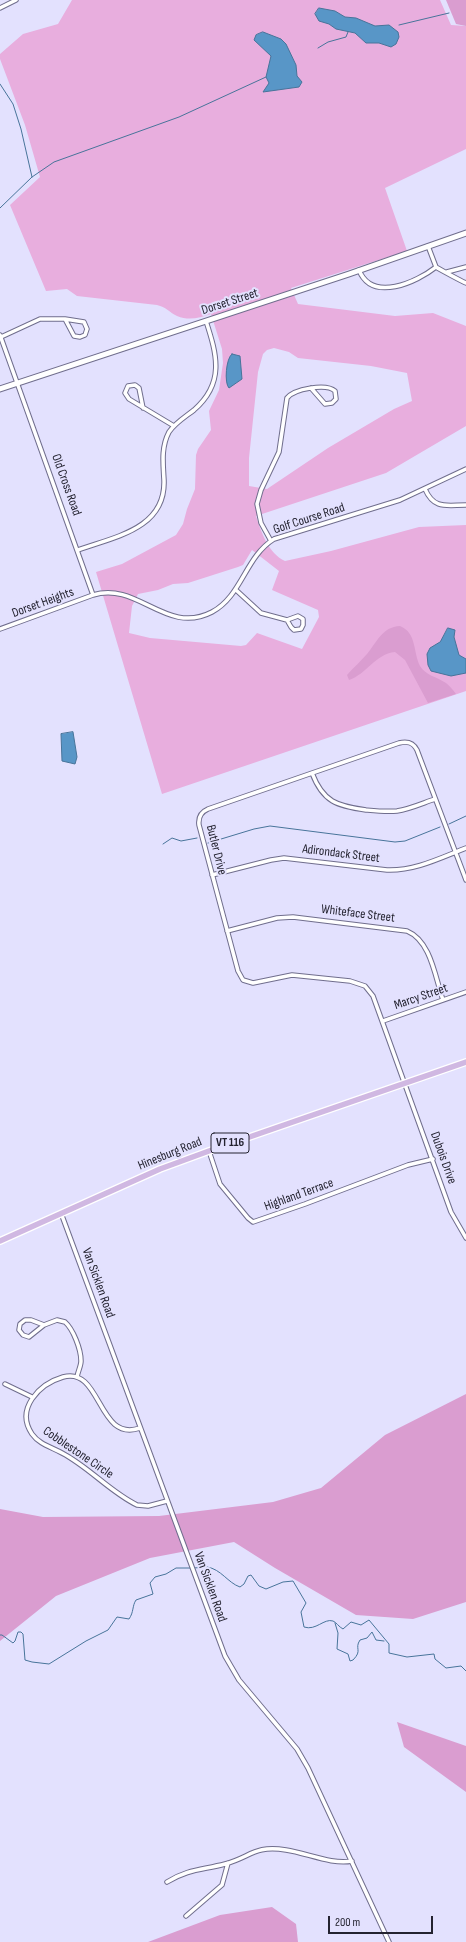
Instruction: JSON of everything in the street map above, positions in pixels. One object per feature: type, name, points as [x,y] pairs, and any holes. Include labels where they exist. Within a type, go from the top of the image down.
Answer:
[{"type":"main road","name":"Hinesburg Road","points":[[0,1241],[160,1170],[209,1151],[404,1082],[466,1062]]},
{"type":"street","points":[[0,8],[16,0]]},
{"type":"street","name":"Dorset Street","points":[[0,389],[466,233]]},
{"type":"street","points":[[428,246],[436,267],[447,272],[461,282],[466,283]]},
{"type":"street","points":[[359,270],[362,276],[370,284],[376,287],[386,288],[419,278],[436,267]]},
{"type":"street","points":[[447,272],[466,267]]},
{"type":"street","points":[[0,336],[40,319],[48,318],[84,322],[87,329],[85,335],[80,337],[74,336],[65,320]]},
{"type":"street","points":[[78,550],[133,530],[144,524],[152,516],[160,502],[163,492],[164,447],[166,439],[174,426],[199,405],[213,384],[216,372],[216,359],[206,321]]},
{"type":"street","name":"Old Cross Road","points":[[0,336],[18,382],[93,595]]},
{"type":"street","points":[[143,408],[139,388],[135,385],[128,386],[125,393],[127,397],[143,408],[174,426]]},
{"type":"street","points":[[271,541],[259,517],[257,509],[259,494],[279,452],[287,398],[295,391],[311,388],[331,388],[336,392],[336,399],[332,403],[325,404],[311,388]]},
{"type":"street","name":"Golf Course Road","points":[[93,595],[107,592],[119,593],[164,614],[188,618],[212,612],[226,601],[236,590],[254,557],[271,541],[395,502],[466,469]]},
{"type":"street","points":[[425,489],[430,499],[437,504],[466,505]]},
{"type":"street","points":[[236,590],[261,612],[287,620],[290,627],[294,630],[301,629],[303,625],[303,619],[299,616],[293,616],[287,620]]},
{"type":"street","name":"Dorset Heights","points":[[0,629],[93,595]]},
{"type":"street","name":"Butler Drive","points":[[404,1082],[383,1021],[371,992],[365,986],[355,982],[292,975],[253,983],[246,982],[239,975],[199,825],[201,813],[208,809],[399,743],[408,742],[416,747],[466,880]]},
{"type":"street","points":[[312,773],[318,788],[324,795],[332,801],[346,807],[391,811],[404,809],[436,799]]},
{"type":"street","name":"Adirondack Street","points":[[212,875],[284,858],[387,870],[402,870],[466,848]]},
{"type":"street","name":"Whiteface Street","points":[[227,931],[277,918],[293,917],[406,931],[419,938],[424,946],[443,1000]]},
{"type":"street","name":"Marcy Street","points":[[383,1021],[466,992]]},
{"type":"street","name":"Dubois Drive","points":[[404,1082],[454,1217],[466,1238]]},
{"type":"street","name":"Highland Terrace","points":[[209,1151],[222,1186],[253,1222],[408,1165],[433,1159]]},
{"type":"street","name":"Van Sicklen Road","points":[[61,1213],[167,1501],[229,1664],[239,1680],[297,1749],[308,1768],[389,1942]]},
{"type":"street","points":[[44,1325],[31,1320],[25,1320],[20,1324],[19,1330],[23,1335],[29,1337],[44,1325],[60,1320],[65,1322],[69,1326],[81,1358],[77,1376]]},
{"type":"street","points":[[5,1384],[32,1397],[41,1389],[58,1379],[66,1376],[77,1376],[88,1385],[116,1426],[127,1430],[140,1428]]},
{"type":"street","name":"Cobblestone Circle","points":[[32,1397],[27,1407],[27,1420],[29,1429],[38,1441],[69,1457],[134,1504],[148,1506],[167,1501]]},
{"type":"street","points":[[166,1882],[194,1870],[228,1863],[267,1848],[288,1850],[340,1862],[352,1861]]},
{"type":"street","points":[[186,1916],[222,1885],[228,1863]]},
{"type":"shaded area","points":[[72,0],[440,0],[451,25],[466,26],[466,149],[385,188],[407,251],[291,288],[298,304],[395,316],[433,313],[466,326],[466,426],[386,473],[256,516],[266,542],[279,558],[285,561],[331,551],[419,527],[466,525],[466,691],[162,794],[96,572],[122,564],[176,535],[183,524],[195,489],[196,455],[198,449],[211,430],[209,411],[219,390],[223,363],[222,349],[211,314],[198,318],[181,318],[157,305],[77,296],[67,289],[46,291],[10,205],[40,177],[25,125],[0,59],[0,54],[23,34],[58,24]],"holes":[[[274,348],[289,352],[298,358],[371,366],[407,373],[412,401],[394,409],[328,448],[267,489],[249,486],[249,458],[258,372],[263,354],[267,350]],[[252,550],[279,571],[272,590],[318,610],[319,617],[302,649],[257,633],[246,645],[241,646],[150,638],[129,633],[132,606],[138,594],[158,590],[173,584],[188,583],[238,567],[243,565]]]},
{"type":"shaded area","points":[[446,0],[466,0],[466,26],[456,24]]},
{"type":"shaded area","points":[[400,626],[409,633],[412,638],[418,661],[422,669],[428,674],[446,683],[456,694],[428,703],[405,660],[395,652],[382,656],[361,673],[349,680],[347,675],[367,654],[380,636],[389,629]]},
{"type":"shaded area","points":[[466,1394],[466,1602],[413,1619],[356,1615],[275,1568],[234,1542],[150,1558],[56,1596],[0,1641],[0,1509],[43,1517],[159,1516],[273,1502],[321,1488],[385,1435]]},
{"type":"shaded area","points":[[397,1722],[466,1746],[466,1792],[404,1747]]},
{"type":"shaded area","points":[[272,1907],[296,1924],[298,1942],[148,1942],[220,1915]]},
{"type":"water","points":[[319,8],[335,11],[345,17],[356,18],[375,26],[389,25],[398,32],[399,37],[396,44],[391,47],[379,43],[366,43],[355,33],[336,29],[329,24],[319,21],[315,14]]},
{"type":"water","points":[[263,32],[281,39],[286,44],[296,65],[297,76],[302,82],[299,87],[263,92],[269,83],[266,77],[271,56],[254,40],[256,35]]},
{"type":"water","points":[[232,354],[240,356],[242,379],[229,388],[227,385],[226,371],[228,360]]},
{"type":"water","points":[[448,628],[455,630],[454,637],[459,655],[466,659],[466,673],[451,676],[431,671],[428,665],[427,654],[430,648],[440,642]]},
{"type":"water","points":[[73,732],[77,757],[75,764],[62,761],[61,734]]},
{"type":"waterway","points":[[399,25],[449,13]]},
{"type":"waterway","points":[[318,48],[328,42],[346,37],[348,32]]},
{"type":"waterway","points":[[0,208],[32,177],[54,162],[179,117],[266,77]]},
{"type":"waterway","points":[[0,84],[13,104],[21,129],[32,177]]},
{"type":"waterway","points":[[449,824],[466,816]]},
{"type":"waterway","points":[[208,843],[254,829],[270,826],[395,842],[405,841],[440,827]]},
{"type":"waterway","points":[[163,844],[172,838],[181,841],[197,838]]},
{"type":"waterway","points":[[0,1635],[13,1643],[18,1632],[21,1632],[23,1634],[25,1660],[49,1664],[86,1641],[108,1630],[117,1617],[129,1619],[136,1600],[153,1594],[150,1583],[155,1577],[166,1574],[176,1568],[191,1568]]},
{"type":"waterway","points":[[194,1568],[212,1568],[240,1587],[244,1584],[248,1576],[251,1575],[259,1586],[266,1589],[283,1582],[293,1581],[306,1603],[301,1612],[304,1627],[308,1628],[326,1621],[330,1621],[334,1622],[343,1629],[351,1622],[361,1625],[369,1620],[389,1644],[389,1653],[407,1657],[434,1654],[435,1659],[446,1668],[461,1666],[466,1671]]},
{"type":"waterway","points":[[335,1623],[338,1633],[337,1649],[348,1654],[350,1661],[356,1657],[358,1652],[358,1643],[360,1640],[367,1638],[372,1632],[376,1640],[384,1641]]}]
